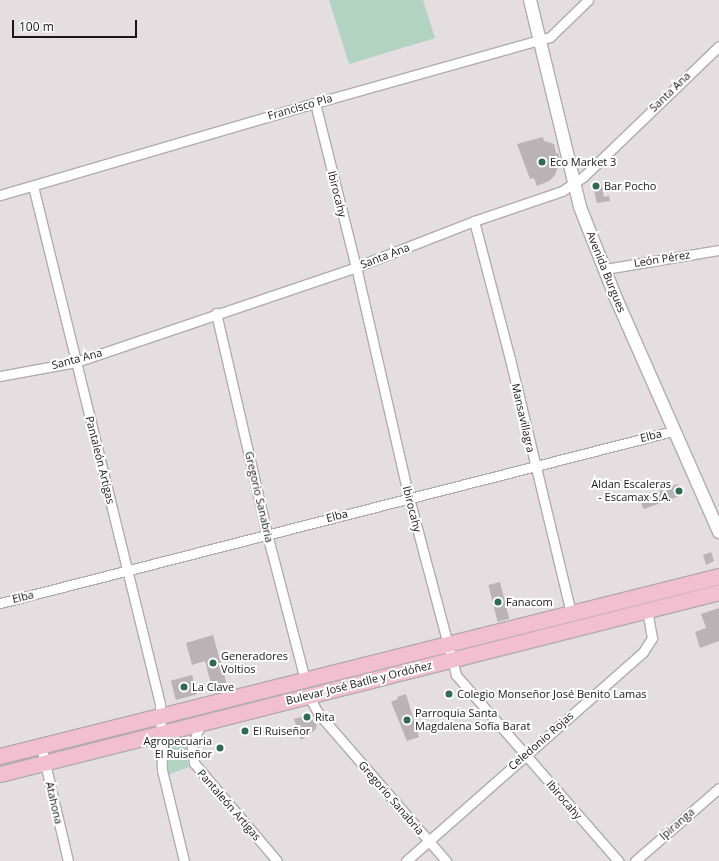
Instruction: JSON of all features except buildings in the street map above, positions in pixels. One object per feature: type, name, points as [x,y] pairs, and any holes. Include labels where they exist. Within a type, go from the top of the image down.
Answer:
[{"type":"main road","name":"Bulevar José Batlle y Ordóñez","points":[[0,774],[161,734],[201,722],[309,696],[571,614],[719,576]]},
{"type":"main road","name":"Bulevar José Batlle y Ordóñez","points":[[0,756],[305,680],[450,652],[647,610],[719,592]]},
{"type":"street","name":"Avenida Burgues","points":[[530,0],[580,207],[673,430],[719,532]]},
{"type":"street","name":"Francisco Pla","points":[[0,195],[315,103],[550,37],[588,0]]},
{"type":"street","name":"Santa Ana","points":[[0,376],[76,362],[216,313],[356,267],[474,221],[562,191],[575,183],[719,46]]},
{"type":"street","name":"Ibirocahy","points":[[315,103],[356,267],[409,498],[456,675],[618,861]]},
{"type":"street","name":"Pantaleón Artigas","points":[[33,186],[160,704],[163,777],[184,861]]},
{"type":"street","name":"Mansavillagra","points":[[474,221],[510,359],[571,614]]},
{"type":"street","name":"León Pérez","points":[[605,269],[719,250]]},
{"type":"street","name":"Gregorio Sanabria","points":[[216,313],[267,534],[305,680]]},
{"type":"street","name":"Elba","points":[[0,603],[673,430]]},
{"type":"street","name":"Celedonio Rojas","points":[[406,861],[644,652],[652,638],[647,610]]},
{"type":"street","name":"Gregorio Sanabria","points":[[309,696],[318,713],[446,861]]},
{"type":"street","name":"Pantaleón Artigas","points":[[201,722],[192,748],[194,763],[277,861]]},
{"type":"street","name":"Atahona","points":[[41,746],[68,861]]},
{"type":"street","name":"Ipiranga","points":[[635,861],[719,788]]},
{"type":"green space","points":[[329,0],[423,0],[435,38],[349,64]]},
{"type":"green space","points":[[658,599],[659,602],[459,650],[460,649]]},
{"type":"green space","points":[[437,655],[439,656],[168,727],[168,723]]},
{"type":"green space","points":[[154,726],[154,730],[49,756],[49,753]]},
{"type":"green space","points":[[177,738],[183,740],[187,746],[186,756],[189,767],[167,775],[165,746],[168,740]]},
{"type":"place","name":"Eco Market 3","points":[[542,162]]},
{"type":"place","name":"Bar Pocho","points":[[596,186]]},
{"type":"place","name":"Aldan Escaleras - Escamax S.A.","points":[[679,491]]},
{"type":"place","name":"Fanacom","points":[[498,602]]},
{"type":"place","name":"Generadores Voltios","points":[[213,663]]},
{"type":"place","name":"La Clave","points":[[184,687]]},
{"type":"place","name":"Colegio Monseñor José Benito Lamas","points":[[449,694]]},
{"type":"place","name":"Rita","points":[[307,717]]},
{"type":"place","name":"Parroquia Santa Magdalena Sofía Barat","points":[[407,720]]},
{"type":"place","name":"El Ruiseñor","points":[[245,731]]},
{"type":"place","name":"Agropecuaria El Ruiseñor","points":[[220,748]]}]
